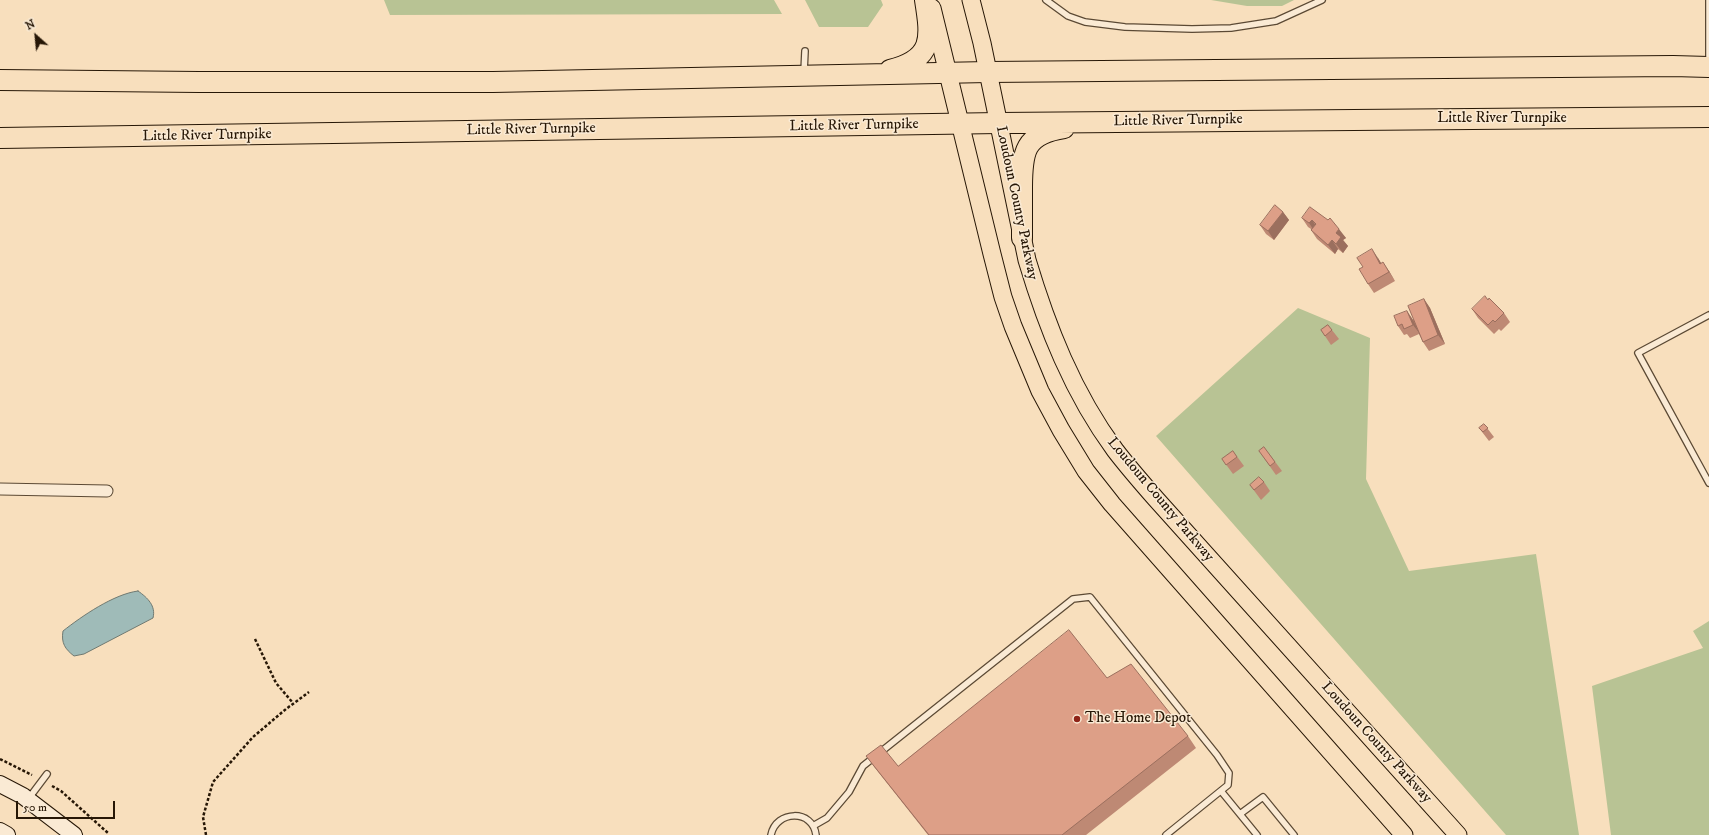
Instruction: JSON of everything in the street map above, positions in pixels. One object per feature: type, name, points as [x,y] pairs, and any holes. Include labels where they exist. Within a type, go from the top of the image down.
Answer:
[{"type":"highway","points":[[859,75],[903,66],[913,62],[921,56],[926,47],[929,25],[925,0]]},
{"type":"highway","points":[[0,80],[493,82],[949,74],[988,72],[1709,67]]},
{"type":"highway","name":"Little River Turnpike","points":[[0,138],[999,123],[1709,118]]},
{"type":"highway","points":[[1022,238],[1022,167],[1024,155],[1028,146],[1042,134],[1050,131],[1110,122]]},
{"type":"main road","points":[[930,0],[992,254],[1010,319],[1024,357],[1040,391],[1065,437],[1086,471],[1112,504],[1400,834]]},
{"type":"main road","name":"Loudoun County Parkway","points":[[971,0],[999,123],[1022,238],[1036,290],[1057,346],[1088,408],[1115,449],[1156,499],[1458,835]]},
{"type":"main road","points":[[0,784],[28,800],[74,835]]},
{"type":"main road","points":[[0,830],[7,835]]},
{"type":"street","points":[[0,489],[106,491]]},
{"type":"lane","points":[[1046,0],[1068,16],[1085,22],[1118,26],[1170,28],[1231,28],[1264,24],[1289,16],[1322,0]]},
{"type":"lane","points":[[1709,0],[1709,67]]},
{"type":"lane","points":[[804,76],[805,51]]},
{"type":"lane","points":[[1709,315],[1638,353],[1709,483]]},
{"type":"lane","points":[[813,826],[827,818],[849,792],[863,766],[1073,600],[1090,597],[1229,773],[1228,785],[1166,835]]},
{"type":"lane","points":[[28,800],[47,774]]},
{"type":"lane","points":[[1221,791],[1257,835]]},
{"type":"lane","points":[[1240,814],[1262,797],[1294,835]]},
{"type":"lane","points":[[772,835],[775,826],[780,820],[794,815],[808,820],[813,826],[816,835]]},
{"type":"path","points":[[255,639],[276,683],[293,703]]},
{"type":"path","points":[[206,835],[203,817],[213,782],[253,737],[293,703],[309,692]]},
{"type":"path","points":[[0,759],[32,775]]},
{"type":"path","points":[[52,786],[61,791],[108,833]]},
{"type":"green space","points":[[384,0],[774,0],[782,14],[390,15]]},
{"type":"green space","points":[[805,0],[881,0],[883,5],[868,27],[819,27]]},
{"type":"green space","points":[[1211,0],[1294,0],[1282,6],[1247,6]]},
{"type":"green space","points":[[1298,308],[1370,338],[1366,479],[1409,571],[1536,554],[1579,835],[1506,835],[1156,436]]},
{"type":"green space","points":[[1709,621],[1709,835],[1611,835],[1592,686],[1703,648],[1693,631]]},
{"type":"water","points":[[138,591],[145,596],[152,606],[154,614],[153,618],[84,654],[74,656],[68,651],[63,642],[63,631],[99,606],[119,596]]},
{"type":"building","points":[[1275,205],[1283,212],[1268,231],[1260,225]]},
{"type":"building","points":[[1310,207],[1328,220],[1330,218],[1339,229],[1336,233],[1341,237],[1336,244],[1332,240],[1328,245],[1311,230],[1316,224],[1312,220],[1309,223],[1302,218]]},
{"type":"building","points":[[1372,249],[1380,264],[1383,262],[1389,272],[1368,284],[1359,269],[1363,267],[1357,258]]},
{"type":"building","points":[[1485,296],[1504,313],[1495,322],[1493,320],[1488,325],[1472,309]]},
{"type":"building","points":[[1424,299],[1438,335],[1423,342],[1408,306]]},
{"type":"building","points":[[1407,311],[1413,325],[1404,329],[1402,324],[1398,326],[1394,316]]},
{"type":"building","points":[[1328,325],[1332,330],[1325,336],[1321,330]]},
{"type":"building","points":[[1484,424],[1488,428],[1483,432],[1479,428]]},
{"type":"building","points":[[1264,447],[1275,462],[1270,466],[1259,451]]},
{"type":"building","points":[[1233,451],[1237,457],[1226,465],[1222,459]]},
{"type":"building","points":[[1259,477],[1264,482],[1254,490],[1250,485]]},
{"type":"building","name":"The Home Depot","points":[[1069,630],[1107,678],[1131,664],[1188,736],[1062,835],[929,835],[866,756],[881,745],[898,766]]},
{"type":"place","name":"The Home Depot","points":[[1077,719]]}]
